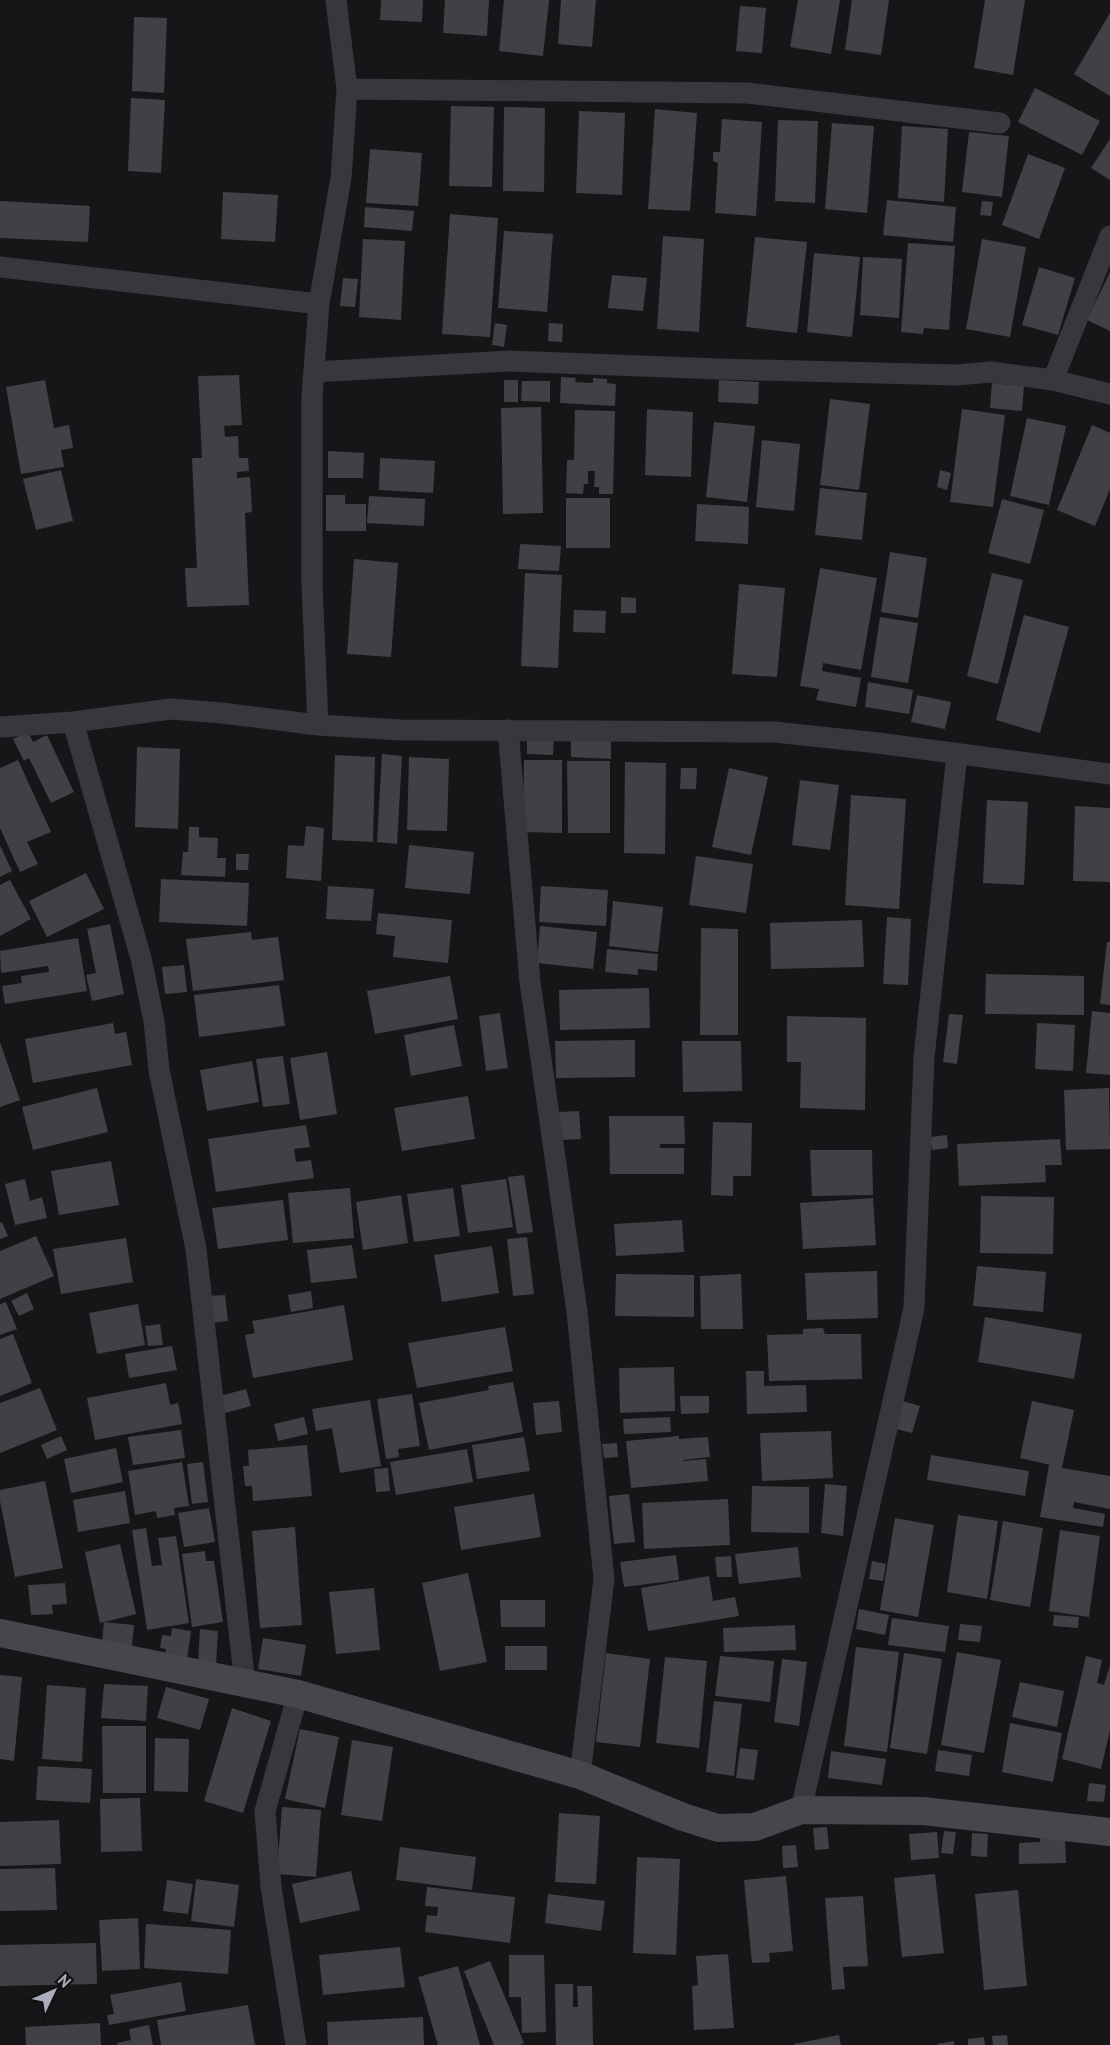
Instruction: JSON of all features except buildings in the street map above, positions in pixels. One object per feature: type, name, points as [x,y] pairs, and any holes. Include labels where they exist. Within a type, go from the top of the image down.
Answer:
[{"type":"street","points":[[318,725],[312,585],[314,372],[319,304],[341,178],[347,89],[336,0]]},
{"type":"street","points":[[347,89],[747,93],[1000,123]]},
{"type":"street","points":[[1053,380],[1110,236]]},
{"type":"street","points":[[0,267],[319,304]]},
{"type":"street","points":[[314,372],[509,361],[956,375],[991,372],[1053,380],[1110,394]]},
{"type":"street","points":[[0,727],[73,722],[171,709],[318,725],[401,730],[774,732],[1110,774]]},
{"type":"street","points":[[73,722],[141,958],[154,1020],[159,1070],[196,1250],[245,1684]]},
{"type":"street","points":[[508,730],[530,981],[577,1312],[604,1579],[580,1775]]},
{"type":"street","points":[[801,1810],[914,1308],[924,1057],[957,754]]},
{"type":"street","points":[[2,1629],[298,1694],[580,1775],[683,1817],[718,1828],[756,1827],[801,1810],[923,1811],[1110,1832]]},
{"type":"street","points":[[296,2045],[274,1911],[264,1811],[298,1694]]}]
